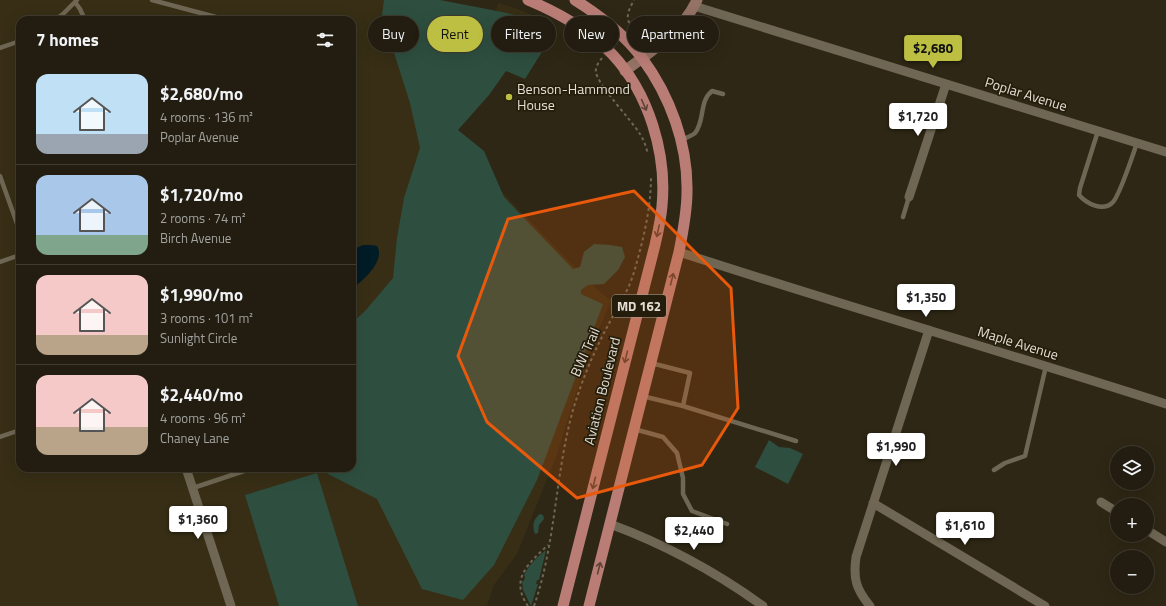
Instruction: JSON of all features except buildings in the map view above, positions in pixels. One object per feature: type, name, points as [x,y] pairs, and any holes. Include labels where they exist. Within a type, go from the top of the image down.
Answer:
[{"type":"main road","name":"Aviation Boulevard","points":[[528,0],[561,15],[583,30],[609,51],[625,70],[641,97],[651,120],[657,139],[662,172],[662,206],[653,253],[563,606]]},
{"type":"main road","name":"MD 162","points":[[575,0],[603,19],[623,37],[642,58],[660,86],[669,105],[681,140],[685,160],[687,190],[685,218],[679,252],[589,606]]},
{"type":"main road","points":[[625,70],[642,58],[675,30],[681,24],[695,3]]},
{"type":"street","name":"Poplar Avenue","points":[[695,3],[946,84],[1166,152]]},
{"type":"street","points":[[909,197],[946,84]]},
{"type":"street","name":"Maple Avenue","points":[[679,252],[1166,404]]},
{"type":"street","points":[[870,606],[862,596],[856,583],[854,571],[856,557],[929,330]]},
{"type":"street","points":[[187,472],[231,606]]},
{"type":"street","points":[[1102,502],[1110,507]]},
{"type":"street","points":[[873,503],[1045,606]]},
{"type":"street","points":[[610,524],[657,543],[714,573],[763,606]]},
{"type":"street","points":[[1154,534],[1166,542]]},
{"type":"lane","points":[[152,0],[212,16]]},
{"type":"lane","points":[[61,16],[76,1],[83,16]]},
{"type":"lane","points":[[0,48],[16,42]]},
{"type":"lane","points":[[681,140],[694,134],[700,123],[705,100],[708,95],[712,91],[723,94]]},
{"type":"lane","points":[[1098,131],[1079,195],[1083,200],[1095,205],[1107,206],[1113,203],[1137,143]]},
{"type":"lane","points":[[0,176],[16,221]]},
{"type":"lane","points":[[903,217],[909,197]]},
{"type":"lane","points":[[0,262],[16,256]]},
{"type":"lane","points":[[651,364],[690,373],[683,406]]},
{"type":"lane","points":[[994,470],[1005,463],[1025,456],[1046,366]]},
{"type":"lane","points":[[642,396],[683,406],[796,441]]},
{"type":"lane","points":[[634,429],[664,437],[676,453],[683,478],[683,494],[692,511],[727,524]]},
{"type":"lane","points":[[0,437],[16,431]]},
{"type":"lane","points":[[193,488],[241,472]]},
{"type":"path","points":[[628,16],[628,13],[634,0]]},
{"type":"path","points":[[604,56],[596,68],[597,76],[640,133],[646,145],[648,155]]},
{"type":"path","name":"BWI Trail","points":[[534,606],[547,558],[560,473],[573,410],[584,377],[599,343],[622,301],[632,278],[644,236],[649,211],[651,175]]},
{"type":"path","points":[[528,606],[521,595],[520,585],[524,568],[549,544]]},
{"type":"highlighted area","points":[[634,191],[731,288],[738,408],[702,465],[577,498],[487,422],[458,356],[508,219]]},
{"type":"shaded area","points":[[0,0],[412,0],[495,15],[498,3],[535,16],[491,16],[491,52],[509,52],[443,131],[592,285],[611,301],[592,346],[557,454],[517,554],[494,585],[487,606],[0,606]]},
{"type":"green space","points":[[384,0],[440,0],[519,16],[491,16],[491,52],[542,52],[525,79],[506,71],[489,95],[458,130],[484,151],[504,197],[573,269],[580,267],[584,252],[594,244],[622,247],[625,257],[618,270],[604,284],[588,285],[581,290],[581,294],[603,304],[537,480],[494,565],[463,600],[422,589],[377,499],[326,472],[356,472],[356,319],[366,310],[393,278],[397,238],[404,198],[420,148],[410,103],[394,52],[419,52],[419,16],[382,16]]},
{"type":"green space","points":[[769,440],[779,447],[790,448],[803,454],[788,484],[755,467]]},
{"type":"green space","points":[[317,473],[358,606],[279,606],[245,495]]},
{"type":"green space","points":[[540,514],[543,515],[544,519],[539,525],[538,533],[535,534],[534,523]]},
{"type":"green space","points":[[546,550],[531,606],[523,590],[522,581],[524,581],[526,571],[536,558]]},
{"type":"water","points":[[363,245],[377,246],[379,257],[374,268],[356,286],[356,248]]},
{"type":"place","name":"Benson-Hammond House","points":[[509,97]]}]
